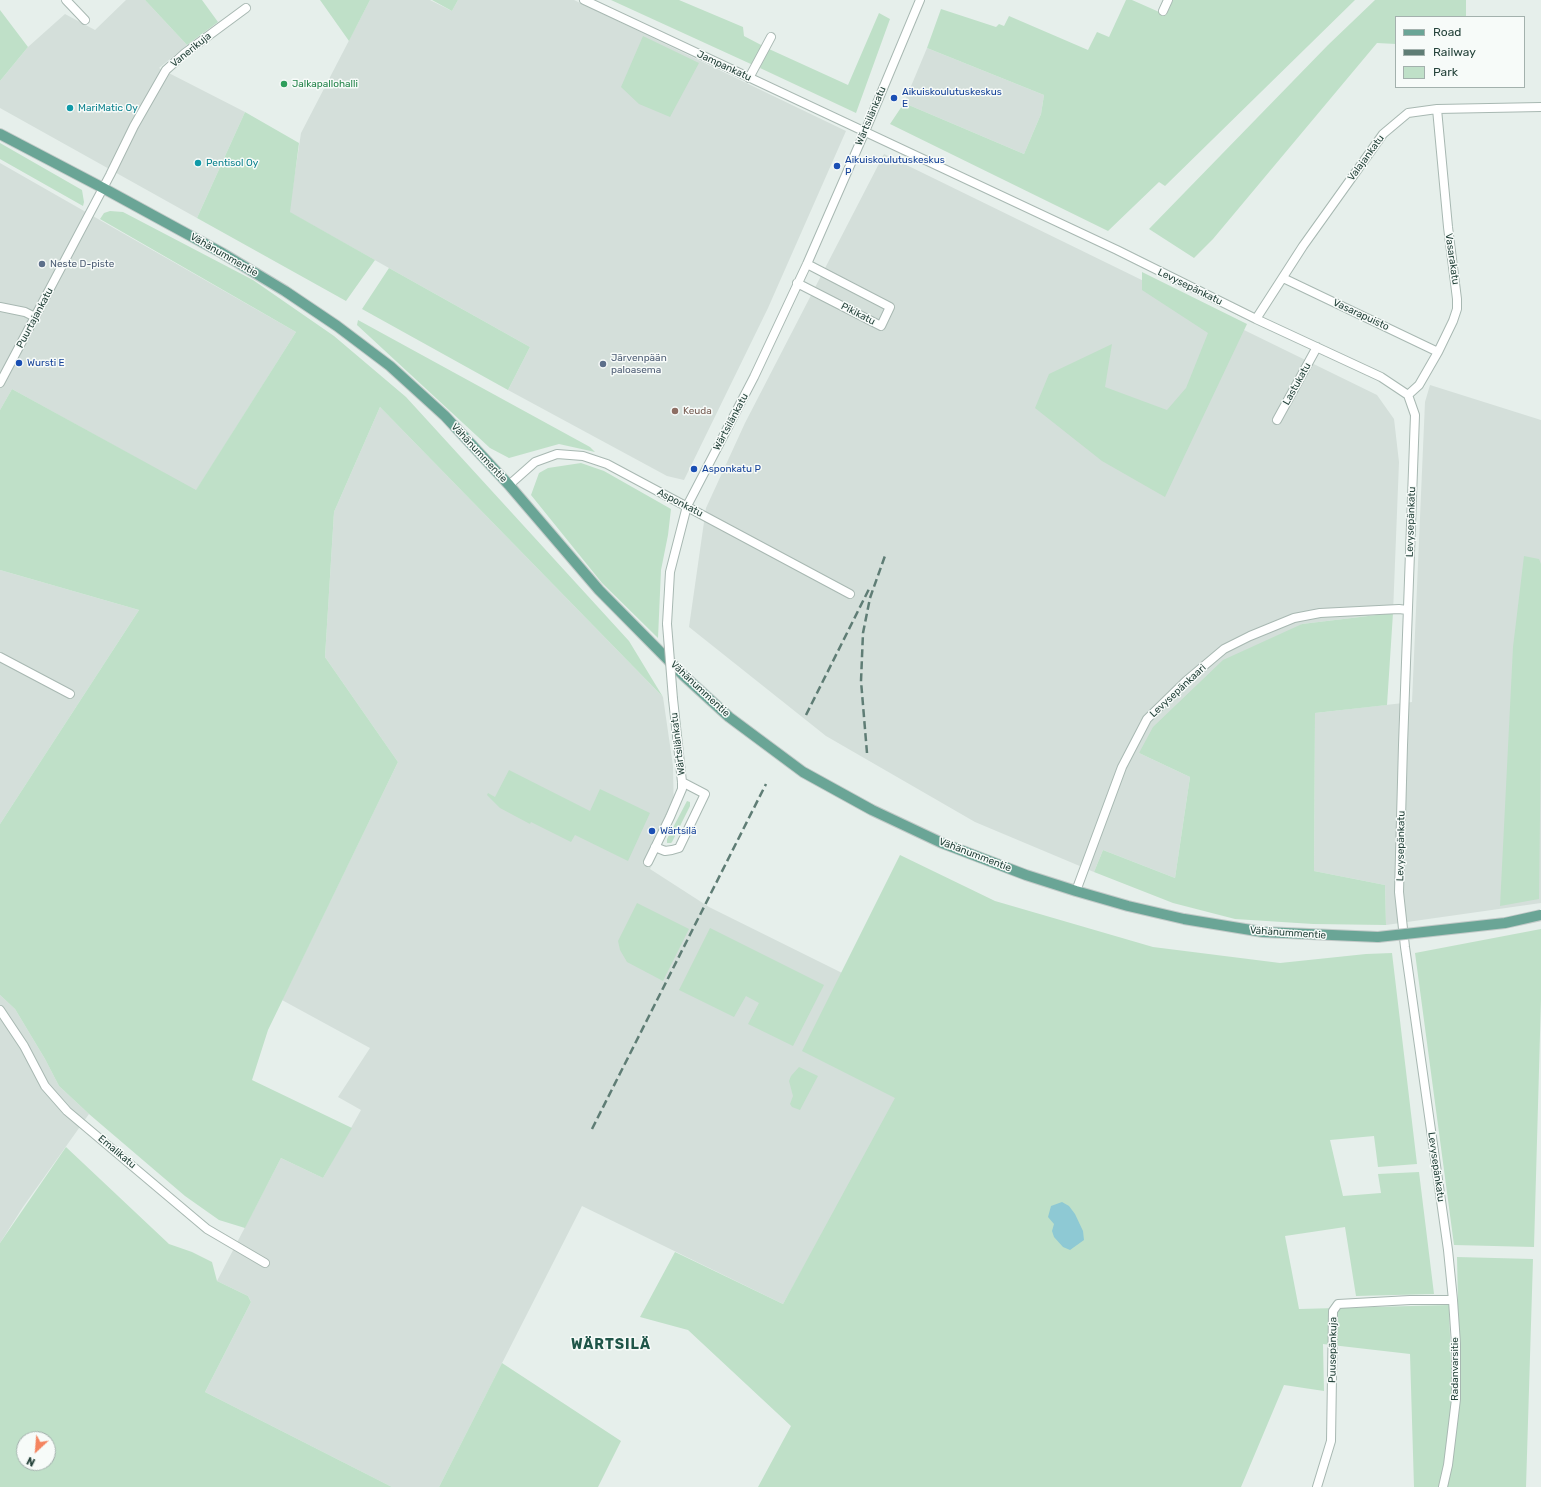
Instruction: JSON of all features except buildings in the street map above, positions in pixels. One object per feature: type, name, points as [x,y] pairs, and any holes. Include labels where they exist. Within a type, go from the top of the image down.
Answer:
[{"type":"main road","name":"Vähänummentie","points":[[0,134],[103,188],[228,257],[285,291],[343,330],[390,366],[445,416],[508,485],[599,590],[683,675],[730,717],[803,772],[872,810],[942,843],[1026,875],[1076,892],[1184,919],[1263,932],[1378,937],[1505,923],[1541,915]]},
{"type":"street","points":[[66,0],[85,20]]},
{"type":"street","name":"Jampankatu","points":[[584,0],[865,132]]},
{"type":"street","name":"Wärtsilänkatu","points":[[648,862],[679,796],[682,782],[672,699],[667,624],[670,572],[687,506],[754,377],[807,264],[865,132],[920,0]]},
{"type":"street","points":[[1163,12],[1168,0]]},
{"type":"street","name":"Vanerikuja","points":[[103,188],[134,126],[166,70],[184,53],[246,8]]},
{"type":"street","points":[[749,78],[771,37]]},
{"type":"street","name":"Valajankatu","points":[[1256,319],[1304,246],[1383,134],[1408,113],[1437,109],[1541,107]]},
{"type":"street","name":"Vasarakatu","points":[[1408,395],[1419,385],[1438,352],[1457,309],[1458,299],[1448,228],[1437,109]]},
{"type":"street","name":"Levysepänkatu","points":[[865,132],[1117,250],[1256,319],[1381,377],[1408,395],[1415,415],[1407,610],[1400,838],[1400,892],[1405,947],[1448,1250]]},
{"type":"street","name":"Puurtajankatu","points":[[0,383],[103,188]]},
{"type":"street","name":"Pikikatu","points":[[797,283],[881,326],[890,307],[807,264]]},
{"type":"street","name":"Vasarapuisto","points":[[1283,278],[1438,352]]},
{"type":"street","points":[[0,307],[25,312],[35,317]]},
{"type":"street","name":"Lastukatu","points":[[1277,420],[1317,347]]},
{"type":"street","name":"Asponkatu","points":[[508,485],[535,462],[557,454],[583,456],[607,464],[850,594]]},
{"type":"street","name":"Levysepänkaari","points":[[1076,892],[1122,767],[1147,719],[1186,681],[1224,649],[1250,636],[1294,618],[1320,613],[1399,609],[1407,610]]},
{"type":"street","points":[[0,657],[70,694]]},
{"type":"street","points":[[655,847],[664,851],[678,848],[705,794],[682,782]]},
{"type":"street","name":"Emalikatu","points":[[0,1010],[24,1046],[45,1086],[67,1111],[207,1229],[266,1263]]},
{"type":"street","name":"Radanvarsitie","points":[[1443,1487],[1448,1465],[1456,1399],[1456,1344],[1448,1250]]},
{"type":"street","name":"Puusepänkuja","points":[[1318,1487],[1331,1441],[1333,1311],[1338,1304],[1410,1300],[1453,1300]]},
{"type":"shaded area","points":[[126,0],[145,0],[187,45],[159,68],[245,112],[197,218],[0,108],[0,81],[28,47],[65,14],[95,30]]},
{"type":"shaded area","points":[[370,0],[430,0],[452,11],[458,0],[574,0],[846,131],[768,308],[684,480],[667,476],[508,390],[530,347],[289,212],[301,133]]},
{"type":"shaded area","points":[[927,48],[1044,95],[1041,114],[1024,154],[904,103]]},
{"type":"shaded area","points":[[884,154],[1377,395],[1394,419],[1399,462],[1393,613],[1302,624],[1139,753],[1190,777],[1175,878],[1103,850],[1094,872],[975,822],[826,736],[689,627],[706,508],[745,423]]},
{"type":"shaded area","points":[[0,163],[296,332],[196,491],[12,389],[0,410]]},
{"type":"shaded area","points":[[1430,385],[1541,420],[1541,903],[1386,925],[1385,885],[1314,871],[1315,713],[1412,702],[1425,402]]},
{"type":"shaded area","points":[[380,407],[663,697],[673,766],[674,819],[650,869],[709,907],[937,1020],[901,1094],[783,1304],[582,1206],[439,1487],[392,1487],[205,1392],[251,1302],[248,1296],[217,1281],[281,1158],[323,1178],[361,1110],[338,1097],[370,1048],[282,1000],[398,762],[325,657],[334,512]]},
{"type":"shaded area","points":[[0,570],[139,610],[0,824]]},
{"type":"shaded area","points":[[0,995],[15,1009],[45,1059],[59,1086],[89,1114],[23,1207],[0,1243]]},
{"type":"green space","points":[[145,0],[202,0],[218,22],[187,45]]},
{"type":"green space","points":[[320,0],[370,0],[349,41]]},
{"type":"green space","points":[[432,0],[458,0],[452,11]]},
{"type":"green space","points":[[611,0],[679,0],[743,27],[744,36],[763,46],[753,65]]},
{"type":"green space","points":[[1126,0],[1132,0],[1166,15],[1173,0],[1355,0],[1165,186],[1159,182],[1108,231],[890,124],[904,103],[1024,154],[1041,114],[1044,95],[927,48],[941,9],[996,27],[999,24],[1004,26],[1009,16],[1088,50],[1097,32],[1109,37]]},
{"type":"green space","points":[[1375,0],[1466,0],[1466,16],[1395,16],[1395,44],[1377,43],[1213,239],[1194,258],[1149,229],[1328,45]]},
{"type":"green space","points":[[0,10],[28,47],[0,81]]},
{"type":"green space","points":[[879,13],[890,19],[856,113],[760,68],[769,49],[848,85]]},
{"type":"green space","points":[[643,36],[699,63],[670,117],[639,104],[621,87]]},
{"type":"green space","points":[[245,112],[299,143],[290,212],[375,260],[346,301],[197,218]]},
{"type":"green space","points":[[0,143],[82,190],[84,202],[83,206],[0,159]]},
{"type":"green space","points":[[110,211],[123,212],[253,280],[334,336],[406,397],[629,641],[663,697],[380,407],[334,512],[325,657],[398,762],[268,1030],[252,1080],[352,1128],[323,1178],[281,1158],[245,1228],[219,1220],[185,1196],[89,1114],[59,1086],[45,1059],[15,1009],[0,995],[0,824],[139,610],[0,570],[0,410],[12,389],[196,490],[296,332],[100,219],[104,213]]},
{"type":"green space","points":[[389,268],[530,347],[508,390],[362,309]]},
{"type":"green space","points":[[1142,272],[1247,324],[1165,497],[1102,461],[1035,408],[1049,374],[1112,344],[1105,387],[1167,410],[1186,388],[1208,333],[1142,290]]},
{"type":"green space","points":[[358,320],[590,447],[595,452],[559,444],[509,458],[490,448],[357,325]]},
{"type":"green space","points":[[581,463],[604,471],[671,509],[668,535],[661,570],[658,638],[602,583],[531,495],[539,473],[548,468]]},
{"type":"green space","points":[[1524,556],[1539,559],[1541,564],[1539,899],[1500,906],[1513,647]]},
{"type":"green space","points":[[1393,613],[1387,705],[1315,713],[1314,871],[1385,885],[1386,925],[1313,924],[1235,919],[1173,903],[1094,872],[1103,850],[1175,878],[1190,777],[1139,753],[1153,727],[1223,660],[1302,624]]},
{"type":"green space","points":[[509,770],[590,811],[600,789],[650,813],[628,861],[575,835],[571,842],[531,822],[530,824],[500,808],[487,795],[488,793],[495,797]]},
{"type":"green space","points":[[687,801],[690,802],[690,806],[672,842],[667,843],[667,839]]},
{"type":"green space","points":[[900,855],[995,901],[1153,947],[1280,963],[1366,954],[1392,953],[1417,1164],[1378,1167],[1374,1136],[1330,1140],[1343,1196],[1381,1193],[1378,1174],[1419,1172],[1434,1294],[1356,1296],[1345,1227],[1285,1236],[1299,1309],[1449,1305],[1452,1398],[1444,1462],[1439,1487],[1414,1487],[1410,1354],[1323,1344],[1324,1391],[1284,1385],[1241,1487],[758,1487],[791,1426],[688,1330],[640,1317],[675,1252],[783,1304],[895,1098],[802,1051]]},
{"type":"green space","points":[[637,903],[689,929],[663,981],[627,962],[620,950],[618,941]]},
{"type":"green space","points":[[710,928],[824,985],[793,1046],[748,1024],[759,1003],[746,996],[734,1017],[679,990]]},
{"type":"green space","points":[[1541,929],[1541,999],[1534,1247],[1454,1245],[1415,953]]},
{"type":"green space","points":[[799,1067],[818,1076],[800,1110],[792,1107],[790,1104],[793,1096],[789,1081],[791,1076]]},
{"type":"green space","points":[[66,1147],[169,1244],[192,1252],[212,1262],[217,1281],[248,1296],[251,1302],[205,1392],[392,1487],[0,1487],[0,1243]]},
{"type":"green space","points":[[1457,1257],[1533,1259],[1526,1487],[1447,1487],[1460,1399]]},
{"type":"green space","points":[[502,1363],[621,1441],[598,1487],[439,1487]]},
{"type":"water","points":[[1062,1202],[1069,1206],[1075,1214],[1083,1231],[1084,1240],[1070,1250],[1063,1247],[1054,1237],[1052,1231],[1054,1224],[1048,1217],[1051,1206]]},
{"type":"railway","points":[[867,753],[861,681],[863,633],[870,598],[886,553]]},
{"type":"railway","points":[[806,715],[869,589]]},
{"type":"railway","points":[[592,1129],[766,784]]},
{"type":"place","name":"Jalkapallohalli","points":[[284,84]]},
{"type":"place","name":"Aikuiskoulutuskeskus E","points":[[894,98]]},
{"type":"place","name":"MariMatic Oy","points":[[70,108]]},
{"type":"place","name":"Pentisol Oy","points":[[198,163]]},
{"type":"place","name":"Aikuiskoulutuskeskus P","points":[[837,166]]},
{"type":"place","name":"Neste D-piste","points":[[42,264]]},
{"type":"place","name":"Wursti E","points":[[19,363]]},
{"type":"place","name":"Järvenpään paloasema","points":[[603,364]]},
{"type":"place","name":"Keuda","points":[[675,411]]},
{"type":"place","name":"Asponkatu P","points":[[694,469]]},
{"type":"place","name":"Wärtsilä","points":[[652,831]]},
{"type":"district","name":"WÄRTSILÄ","points":[[611,1345]]}]
